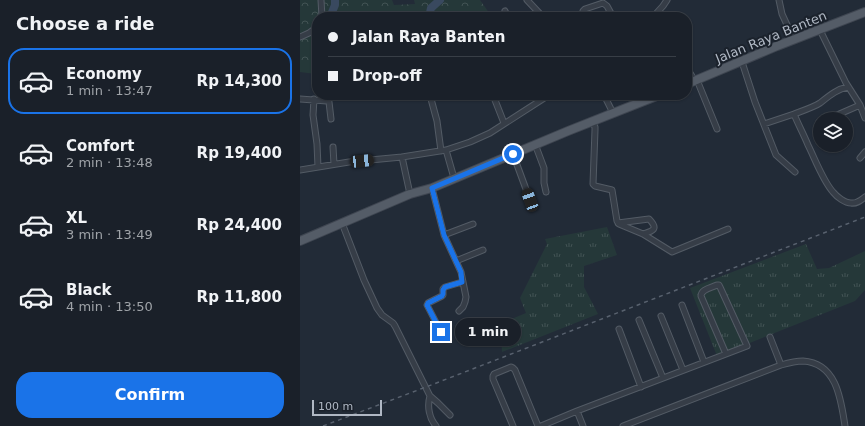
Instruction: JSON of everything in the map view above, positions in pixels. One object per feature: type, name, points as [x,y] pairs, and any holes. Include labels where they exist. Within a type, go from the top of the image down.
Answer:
[{"type":"main road","name":"Jalan Raya Banten","points":[[692,82],[865,12]]},
{"type":"main road","points":[[300,241],[391,204],[410,194],[432,188],[535,144],[592,122],[639,100]]},
{"type":"street","points":[[321,0],[322,12]]},
{"type":"street","points":[[527,0],[538,12]]},
{"type":"street","points":[[658,12],[667,0]]},
{"type":"street","points":[[779,0],[782,14],[794,40]]},
{"type":"street","points":[[584,12],[583,10],[585,9],[603,3],[607,6],[610,12]]},
{"type":"street","points":[[300,37],[312,30]]},
{"type":"street","points":[[820,30],[865,118]]},
{"type":"street","points":[[742,62],[755,102],[776,155],[795,172]]},
{"type":"street","points":[[692,75],[696,80],[717,129]]},
{"type":"street","points":[[764,124],[819,104],[838,90],[848,86]]},
{"type":"street","points":[[300,98],[312,99]]},
{"type":"street","points":[[314,100],[313,115],[317,144],[318,167]]},
{"type":"street","points":[[327,100],[329,102],[332,119]]},
{"type":"street","points":[[431,100],[443,150],[454,178]]},
{"type":"street","points":[[496,100],[504,123]]},
{"type":"street","points":[[300,170],[334,164],[402,157],[443,150],[470,142],[490,133],[541,100]]},
{"type":"street","points":[[606,100],[613,113]]},
{"type":"street","points":[[845,112],[860,106]]},
{"type":"street","points":[[794,114],[816,162],[832,192],[839,198],[851,203],[857,202],[865,197]]},
{"type":"street","points":[[592,122],[595,130],[593,184],[595,186],[612,190],[618,223]]},
{"type":"street","points":[[535,144],[544,168],[544,183],[546,192]]},
{"type":"street","points":[[333,147],[334,164]]},
{"type":"street","points":[[860,158],[865,152]]},
{"type":"street","points":[[513,154],[530,200]]},
{"type":"street","points":[[402,157],[410,194]]},
{"type":"street","points":[[432,188],[444,235],[461,272],[466,297],[463,307],[459,310]]},
{"type":"street","points":[[618,223],[650,219],[654,229],[643,234]]},
{"type":"street","points":[[342,223],[376,308],[395,326],[430,396],[450,415]]},
{"type":"street","points":[[618,223],[643,234],[672,252],[728,229]]},
{"type":"street","points":[[444,235],[473,224]]},
{"type":"street","points":[[456,261],[483,250]]},
{"type":"street","points":[[441,332],[427,305],[428,303],[442,296],[445,287],[462,282]]},
{"type":"street","points":[[513,426],[493,378],[494,374],[512,367],[515,370],[539,426],[641,387],[683,370],[726,354],[746,346],[719,285],[703,291],[701,296],[726,354]]},
{"type":"street","points":[[682,305],[704,362]]},
{"type":"street","points":[[661,316],[683,370]]},
{"type":"street","points":[[639,320],[663,378]]},
{"type":"street","points":[[619,329],[641,387]]},
{"type":"street","points":[[770,337],[781,365]]},
{"type":"street","points":[[624,426],[781,365],[802,361],[818,365],[833,379],[837,389],[845,426]]},
{"type":"street","points":[[430,396],[430,414],[436,426]]},
{"type":"street","points":[[577,411],[583,426]]},
{"type":"green space","points":[[300,0],[392,0],[394,5],[415,4],[414,0],[480,0],[488,12],[312,12],[312,74],[300,72]]},
{"type":"green space","points":[[607,227],[617,255],[584,266],[584,287],[598,314],[502,352],[501,331],[507,321],[526,313],[520,298],[547,244],[545,239]]},
{"type":"green space","points":[[806,244],[817,269],[829,268],[865,251],[865,290],[855,301],[717,356],[690,288]]},
{"type":"waterway","points":[[332,12],[335,0]]},
{"type":"waterway","points":[[430,12],[431,8],[440,0]]},
{"type":"railway","points":[[323,426],[865,217]]},
{"type":"route","points":[[441,332],[427,305],[428,303],[442,296],[443,288],[462,282],[461,272],[444,235],[432,188],[513,154]]}]
